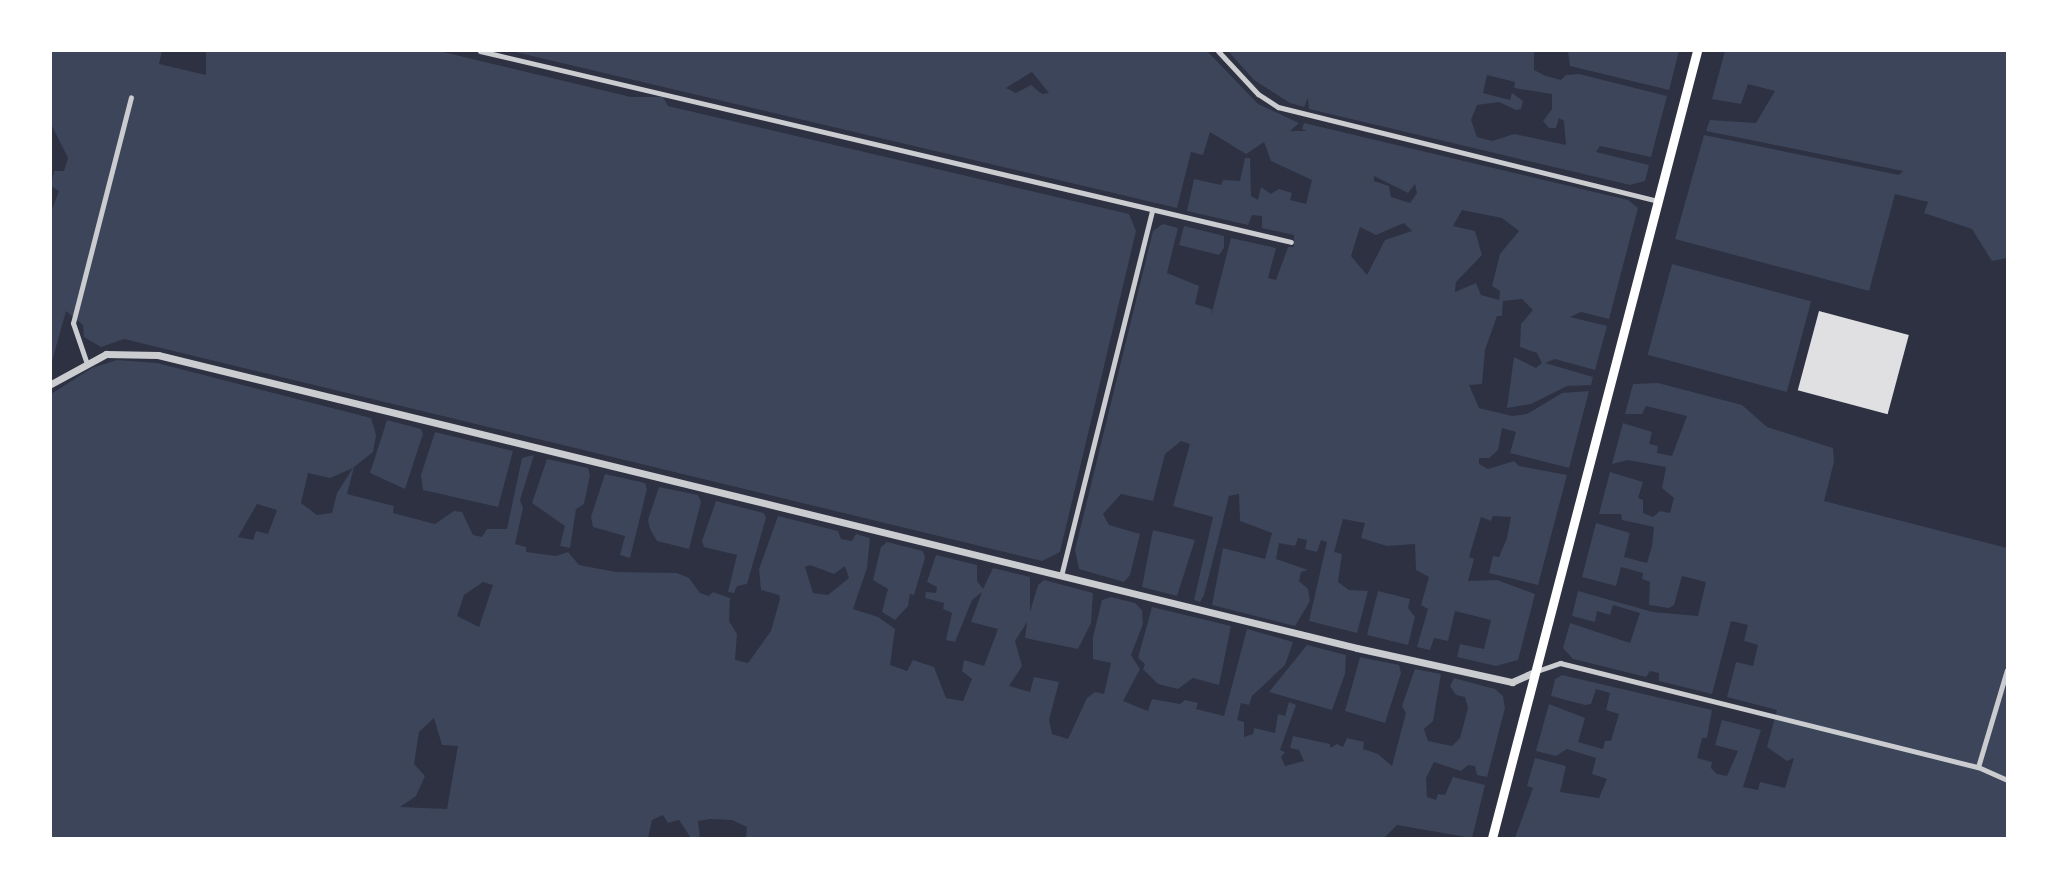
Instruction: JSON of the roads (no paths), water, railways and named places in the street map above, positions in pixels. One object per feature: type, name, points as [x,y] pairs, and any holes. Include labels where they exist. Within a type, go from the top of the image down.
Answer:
[{"type":"main road","points":[[1492,838],[1697,51]]},
{"type":"street","points":[[480,51],[1291,242]]},
{"type":"street","points":[[1218,51],[1258,94],[1278,107],[1658,201]]},
{"type":"street","points":[[86,361],[73,323],[131,97]]},
{"type":"street","points":[[1061,576],[1152,210]]},
{"type":"street","points":[[51,384],[86,361],[122,352],[158,355],[1061,576],[1512,682],[1560,663],[1978,767],[2007,780]]},
{"type":"street","points":[[1978,767],[2007,670]]}]
